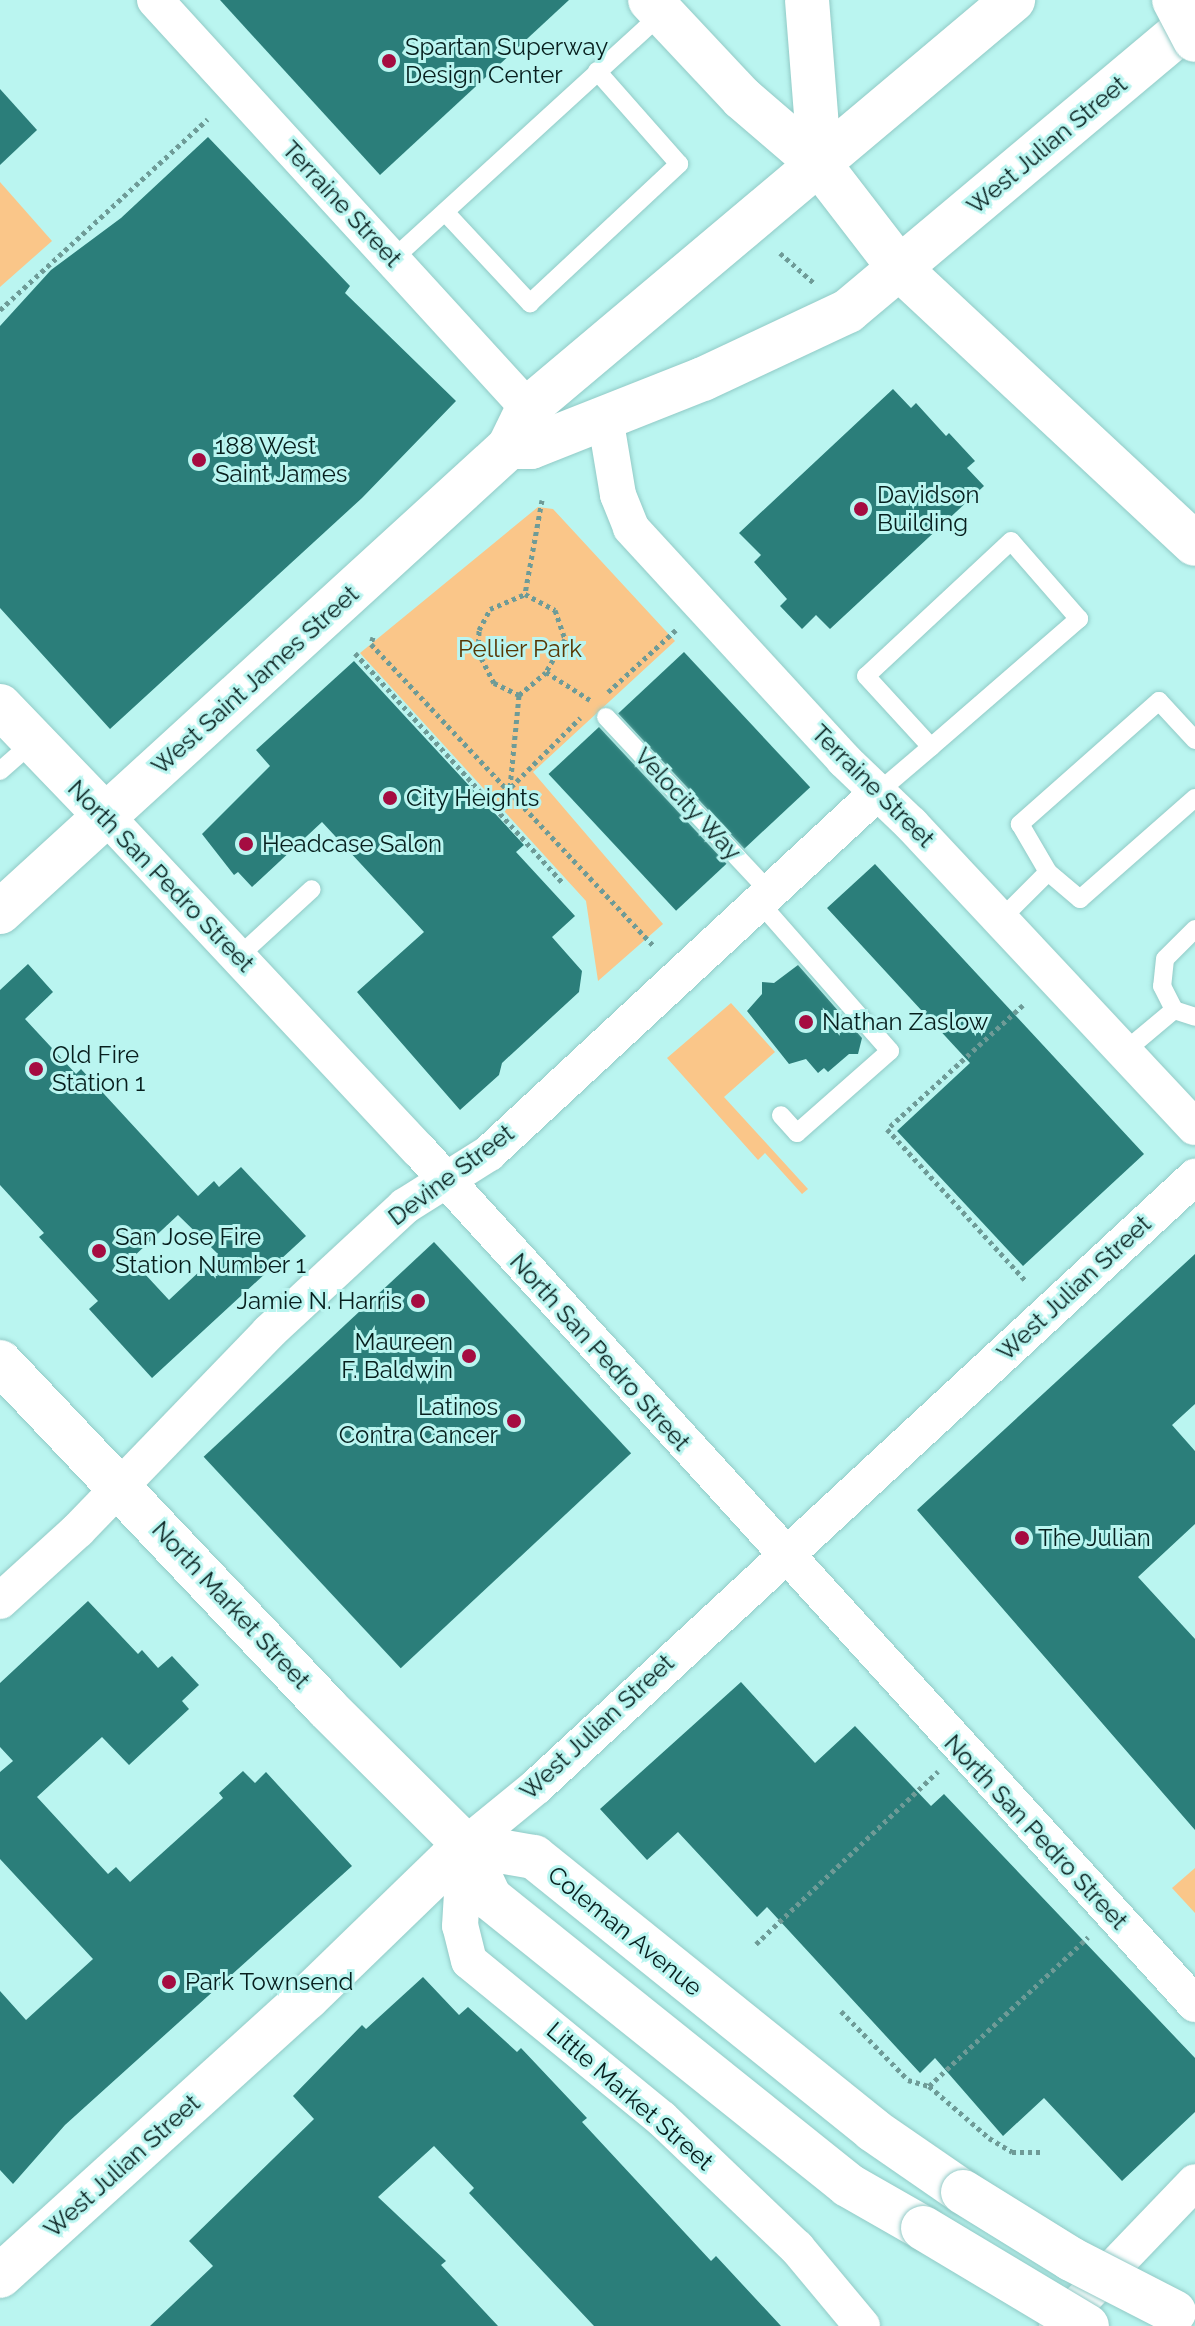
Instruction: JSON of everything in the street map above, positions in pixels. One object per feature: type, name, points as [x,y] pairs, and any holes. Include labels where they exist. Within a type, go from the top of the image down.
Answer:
[{"type":"main road","points":[[807,0],[820,165]]},
{"type":"main road","points":[[820,165],[1013,0]]},
{"type":"main road","points":[[1174,0],[1195,40]]},
{"type":"main road","points":[[656,6],[742,98],[820,165],[900,269],[1195,544]]},
{"type":"main road","name":"West Julian Street","points":[[900,269],[1195,20]]},
{"type":"main road","name":"West Saint James Street","points":[[0,912],[509,447],[528,408],[820,165]]},
{"type":"main road","points":[[509,447],[531,447],[754,358],[848,311],[900,269]]},
{"type":"main road","points":[[591,353],[605,417]]},
{"type":"main road","name":"North San Pedro Street","points":[[0,706],[106,816]]},
{"type":"main road","name":"North Market Street","points":[[0,1362],[121,1486],[326,1707],[465,1845]]},
{"type":"main road","points":[[465,1845],[490,1898],[848,2185],[1087,2326]]},
{"type":"main road","name":"West Julian Street","points":[[0,2276],[307,1998],[465,1845]]},
{"type":"main road","name":"Coleman Avenue","points":[[465,1845],[534,1857],[873,2130],[963,2192],[1071,2259],[1195,2322]]},
{"type":"street","name":"Terraine Street","points":[[155,0],[528,408]]},
{"type":"street","name":"Terraine Street","points":[[605,417],[618,495],[631,528],[877,793],[1001,919],[1195,1127]]},
{"type":"street","name":"Devine Street","points":[[0,1601],[121,1486],[269,1332],[405,1206],[489,1153],[877,793]]},
{"type":"street","name":"North San Pedro Street","points":[[106,816],[445,1180],[782,1556],[1195,2004]]},
{"type":"street","name":"West Julian Street","points":[[465,1845],[537,1786],[1195,1177]]},
{"type":"street","name":"Little Market Street","points":[[465,1845],[460,1926],[469,1961],[662,2119],[797,2248],[862,2326]]},
{"type":"street","points":[[1057,2326],[1195,2182]]},
{"type":"lane","points":[[393,259],[597,71],[656,6]]},
{"type":"lane","points":[[445,212],[530,303],[679,164],[597,71]]},
{"type":"lane","points":[[877,793],[931,747],[1079,619],[1011,541],[866,676],[931,747]]},
{"type":"lane","points":[[1195,740],[1159,701],[1020,824],[1048,872],[1080,899],[1195,798]]},
{"type":"lane","name":"Velocity Way","points":[[601,710],[765,897],[890,1051],[797,1133],[781,1115]]},
{"type":"lane","points":[[0,771],[33,742]]},
{"type":"lane","points":[[1001,919],[1048,872]]},
{"type":"lane","points":[[238,957],[312,889]]},
{"type":"lane","points":[[1195,929],[1165,959],[1162,986],[1174,1010],[1195,1017]]},
{"type":"lane","points":[[1125,1051],[1174,1010]]},
{"type":"path","points":[[0,310],[208,119]]},
{"type":"path","points":[[780,253],[822,290]]},
{"type":"path","points":[[525,594],[542,500]]},
{"type":"path","points":[[510,788],[519,695],[546,672],[565,639],[555,610],[525,594]]},
{"type":"path","points":[[519,695],[494,683],[478,651],[479,630],[490,609],[525,594]]},
{"type":"path","points":[[373,637],[371,644],[510,788],[653,945]]},
{"type":"path","points":[[355,653],[564,884]]},
{"type":"path","points":[[546,672],[601,710]]},
{"type":"path","points":[[1023,1005],[887,1129],[1025,1280]]},
{"type":"path","points":[[756,1944],[960,1749]]},
{"type":"path","points":[[929,2086],[1112,1914]]},
{"type":"path","points":[[841,2011],[908,2080],[929,2086],[1000,2145],[1012,2152],[1044,2152]]},
{"type":"green space","points":[[0,182],[52,241],[0,287]]},
{"type":"green space","name":"Pellier Park","points":[[538,507],[553,509],[675,641],[533,772],[663,924],[598,981],[586,901],[360,653]]},
{"type":"green space","points":[[731,1003],[775,1052],[724,1097],[808,1189],[802,1194],[765,1153],[758,1160],[667,1058]]},
{"type":"green space","points":[[1195,1868],[1195,1913],[1172,1888]]},
{"type":"building","name":"Spartan Superway Design Center","points":[[220,0],[569,0],[380,175]]},
{"type":"building","points":[[0,89],[37,130],[0,165]]},
{"type":"building","name":"188 West Saint James","points":[[208,137],[350,286],[345,293],[456,401],[362,498],[110,729],[0,608],[0,326],[51,270],[121,218]]},
{"type":"building","name":"Davidson Building","points":[[893,389],[911,408],[916,403],[946,436],[949,433],[975,461],[967,468],[984,486],[830,629],[816,615],[802,629],[780,606],[787,599],[754,562],[761,555],[739,533]]},
{"type":"building","points":[[684,652],[810,787],[744,849],[618,713]]},
{"type":"building","points":[[354,661],[524,845],[516,852],[575,916],[552,937],[582,971],[579,992],[502,1063],[499,1075],[460,1110],[357,992],[424,932],[322,822],[252,887],[238,872],[234,875],[202,834],[270,766],[256,750]]},
{"type":"building","points":[[599,727],[727,864],[676,911],[549,774]]},
{"type":"building","points":[[875,864],[1144,1154],[1023,1266],[897,1131],[970,1063],[827,908]]},
{"type":"building","name":"San Jose Fire Station Number 1","points":[[28,964],[53,992],[25,1019],[76,1074],[81,1069],[198,1196],[214,1181],[219,1187],[241,1167],[306,1236],[152,1378],[89,1309],[98,1301],[39,1237],[44,1233],[0,1185],[0,990]],"holes":[[[178,1215],[218,1254],[169,1300],[131,1259]]]},
{"type":"building","name":"Nathan Zaslow","points":[[798,965],[862,1038],[858,1054],[849,1054],[828,1072],[824,1068],[818,1073],[806,1059],[789,1064],[747,1011],[762,994],[762,982],[774,983]]},
{"type":"building","points":[[434,1242],[631,1453],[401,1668],[204,1457]]},
{"type":"building","name":"The Julian","points":[[1195,1254],[1195,1404],[1172,1425],[1195,1451],[1195,1524],[1138,1577],[1195,1639],[1195,1830],[917,1510]]},
{"type":"building","name":"Park Townsend","points":[[88,1601],[138,1654],[142,1650],[158,1668],[172,1656],[199,1685],[182,1701],[189,1709],[129,1765],[102,1737],[37,1797],[108,1874],[116,1867],[130,1882],[223,1798],[219,1793],[243,1771],[255,1783],[266,1772],[352,1866],[65,2125],[13,2184],[0,2170],[0,1991],[26,2020],[93,1959],[0,1859],[0,1772],[13,1761],[0,1747],[0,1683]]},
{"type":"building","points":[[741,1682],[815,1763],[855,1726],[931,1806],[944,1794],[1195,2058],[1195,2112],[1122,2181],[1044,2098],[1003,2136],[935,2058],[920,2073],[767,1907],[757,1917],[678,1832],[647,1860],[600,1809]]},
{"type":"building","points":[[423,1977],[459,2015],[468,2007],[517,2052],[521,2048],[587,2118],[582,2122],[711,2261],[716,2256],[781,2326],[594,2326],[469,2193],[474,2188],[434,2146],[378,2197],[446,2261],[441,2265],[498,2326],[150,2326],[213,2266],[189,2241],[314,2119],[293,2096],[362,2025],[366,2029]]},
{"type":"place","name":"Spartan Superway Design Center","points":[[389,61]]},
{"type":"place","name":"188 West Saint James","points":[[199,460]]},
{"type":"place","name":"Davidson Building","points":[[861,509]]},
{"type":"place","name":"City Heights","points":[[390,798]]},
{"type":"place","name":"Headcase Salon","points":[[246,844]]},
{"type":"place","name":"Nathan Zaslow","points":[[806,1022]]},
{"type":"place","name":"Old Fire Station 1","points":[[36,1069]]},
{"type":"place","name":"San Jose Fire Station Number 1","points":[[99,1251]]},
{"type":"place","name":"Jamie N. Harris","points":[[418,1301]]},
{"type":"place","name":"Maureen F. Baldwin","points":[[469,1356]]},
{"type":"place","name":"Latinos Contra Cancer","points":[[514,1421]]},
{"type":"place","name":"The Julian","points":[[1022,1538]]},
{"type":"place","name":"Park Townsend","points":[[169,1982]]}]
